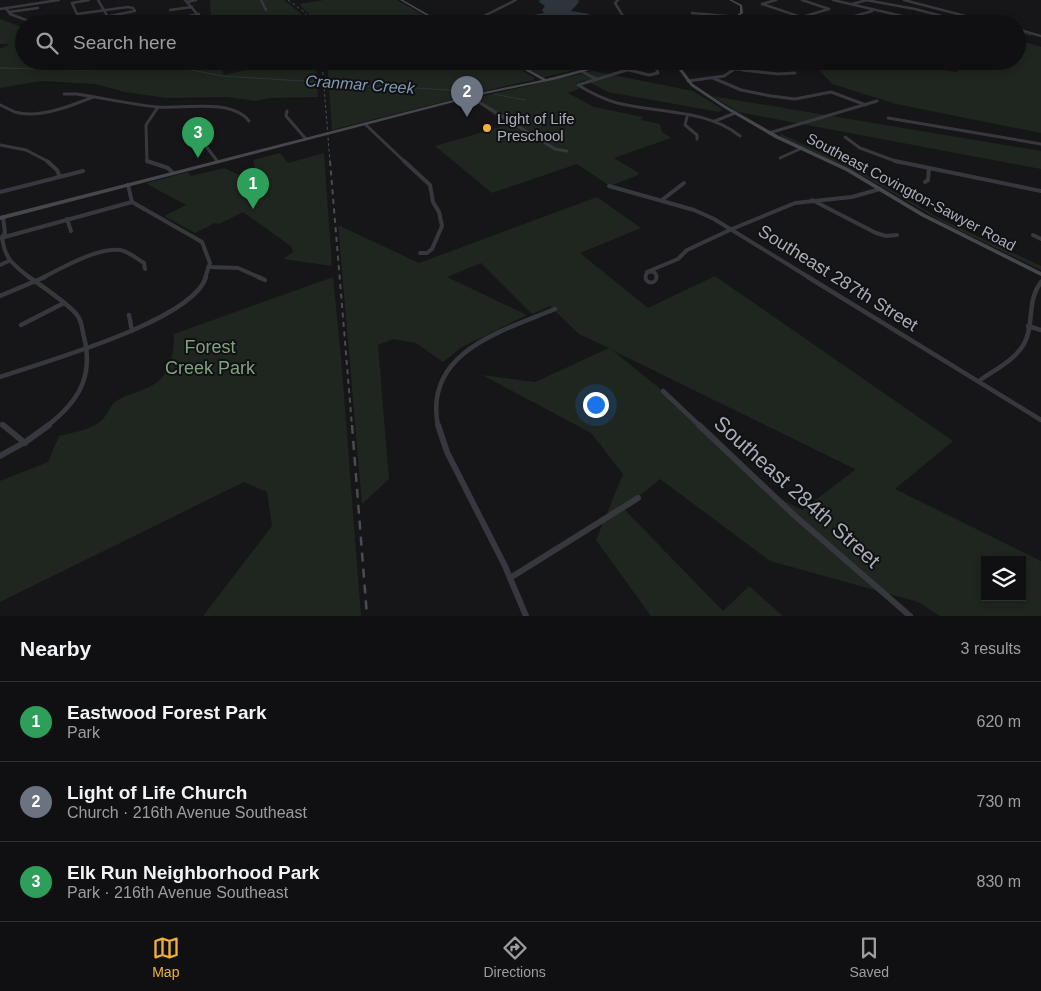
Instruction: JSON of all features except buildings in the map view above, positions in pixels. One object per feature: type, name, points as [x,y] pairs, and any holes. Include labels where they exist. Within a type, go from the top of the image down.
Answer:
[{"type":"street","points":[[0,9],[59,0]]},
{"type":"street","points":[[89,0],[72,4],[76,14],[130,7],[135,11],[118,15]]},
{"type":"street","points":[[98,0],[107,15]]},
{"type":"street","points":[[186,1],[196,0]]},
{"type":"street","points":[[261,0],[266,10]]},
{"type":"street","points":[[402,0],[428,15]]},
{"type":"street","points":[[489,15],[516,0]]},
{"type":"street","points":[[618,0],[615,3],[622,15]]},
{"type":"street","points":[[730,0],[741,6],[741,15]]},
{"type":"street","points":[[776,0],[762,4],[794,15]]},
{"type":"street","points":[[802,0],[829,9],[807,15]]},
{"type":"street","points":[[833,0],[872,10],[903,15]]},
{"type":"street","points":[[851,5],[867,0],[938,15]]},
{"type":"street","points":[[904,0],[962,15]]},
{"type":"street","points":[[186,1],[199,14]]},
{"type":"street","points":[[170,10],[192,7]]},
{"type":"street","points":[[6,8],[8,12],[15,15]]},
{"type":"street","points":[[8,12],[38,8]]},
{"type":"street","points":[[856,15],[872,10]]},
{"type":"street","points":[[692,13],[715,15]]},
{"type":"street","points":[[194,15],[199,14]]},
{"type":"street","points":[[1026,32],[1041,36]]},
{"type":"street","points":[[527,70],[545,80]]},
{"type":"street","points":[[1,237],[5,233],[1,217],[471,97],[586,70]]},
{"type":"street","points":[[656,70],[658,73],[649,75],[629,70],[578,85],[605,100],[719,122],[740,136]]},
{"type":"street","name":"Southeast Covington-Sawyer Road","points":[[680,70],[688,81],[705,94],[769,133],[848,170],[923,215],[1041,274]]},
{"type":"street","points":[[688,81],[724,76],[733,70]]},
{"type":"street","points":[[743,70],[778,74],[795,73]]},
{"type":"street","points":[[581,72],[595,79]]},
{"type":"street","points":[[713,78],[741,90],[796,100],[830,92],[866,105]]},
{"type":"street","points":[[64,94],[95,96],[158,107],[216,106],[245,116],[249,121]]},
{"type":"street","points":[[0,105],[16,112],[33,112],[78,103],[95,96]]},
{"type":"street","points":[[471,97],[555,149],[567,151]]},
{"type":"street","points":[[769,133],[877,101]]},
{"type":"street","points":[[158,107],[146,124],[147,162],[168,168],[175,173]]},
{"type":"street","points":[[287,111],[286,116],[306,139]]},
{"type":"street","points":[[715,121],[737,114]]},
{"type":"street","points":[[719,122],[737,114]]},
{"type":"street","points":[[688,117],[685,125],[697,135],[697,139]]},
{"type":"street","points":[[888,118],[1041,144]]},
{"type":"street","points":[[193,121],[198,136],[218,162]]},
{"type":"street","points":[[365,124],[430,185],[433,202],[439,212],[442,226],[432,249],[420,253]]},
{"type":"street","points":[[845,137],[860,148],[885,158],[1041,191]]},
{"type":"street","points":[[0,144],[18,147],[34,154],[57,168],[60,177]]},
{"type":"street","points":[[780,158],[802,148]]},
{"type":"street","points":[[925,182],[928,180],[929,168]]},
{"type":"street","points":[[0,192],[83,171]]},
{"type":"street","points":[[662,200],[684,183]]},
{"type":"street","points":[[128,185],[132,202]]},
{"type":"street","name":"Southeast 287th Street","points":[[609,186],[694,210],[732,229],[1041,420]]},
{"type":"street","points":[[647,272],[678,258],[687,250],[732,229],[795,203],[852,197],[880,189]]},
{"type":"street","points":[[810,200],[873,232],[886,236],[897,235]]},
{"type":"street","points":[[0,377],[132,331],[162,317],[191,296],[206,277],[208,267],[208,250],[202,242],[132,202],[1,237]]},
{"type":"street","points":[[67,219],[71,231]]},
{"type":"street","points":[[1033,235],[1041,239]]},
{"type":"street","points":[[0,456],[25,443],[53,421],[77,394],[88,368],[80,320],[64,303],[9,261],[4,251],[1,237]]},
{"type":"street","points":[[0,296],[37,282],[93,254],[110,250],[121,250],[144,263],[145,269]]},
{"type":"street","points":[[0,265],[9,261]]},
{"type":"street","points":[[208,267],[229,265],[240,267],[265,280]]},
{"type":"street","points":[[979,381],[1020,350],[1027,336],[1033,291],[1041,282]]},
{"type":"street","points":[[21,325],[64,303]]},
{"type":"street","points":[[526,616],[510,578],[442,440],[436,418],[436,402],[446,373],[461,356],[481,341],[555,309]]},
{"type":"street","points":[[129,315],[132,331]]},
{"type":"street","points":[[1028,326],[1041,330]]},
{"type":"street","name":"Southeast 284th Street","points":[[663,391],[794,515],[910,616]]},
{"type":"street","points":[[2,424],[25,443]]},
{"type":"street","points":[[510,578],[638,498]]},
{"type":"green space","points":[[210,0],[284,0],[301,15],[211,15]]},
{"type":"green space","points":[[324,0],[397,0],[423,15],[309,15],[299,4]]},
{"type":"green space","points":[[0,19],[15,25],[15,70],[223,70],[224,75],[246,70],[316,70],[318,97],[270,98],[255,101],[227,97],[166,98],[125,92],[95,84],[41,81],[0,88],[0,48],[6,47],[9,44],[0,44]]},
{"type":"green space","points":[[1026,42],[1041,47],[1041,133],[896,104],[832,84],[819,70],[944,70],[957,72],[959,70],[1026,70]]},
{"type":"green space","points":[[328,70],[521,70],[535,78],[533,80],[332,130]]},
{"type":"green space","points":[[531,70],[575,70],[544,77]]},
{"type":"green space","points":[[593,71],[693,91],[722,109],[719,112],[608,92],[585,80],[576,83],[579,89],[568,93],[594,107],[643,117],[641,120],[660,124],[662,132],[671,138],[614,158],[639,173],[610,186],[577,164],[492,193],[435,146],[500,127],[506,123],[471,99]]},
{"type":"green space","points":[[712,96],[1041,151],[1041,169],[738,112]]},
{"type":"green space","points":[[779,133],[862,172],[937,217],[1041,266],[1041,270],[946,224],[853,170],[782,138]]},
{"type":"green space","points":[[280,153],[288,163],[324,153],[332,266],[283,259],[293,252],[292,247],[243,212],[195,233],[164,216],[186,205],[147,183],[188,172],[191,176],[224,168],[259,184],[253,160]]},
{"type":"green space","points":[[597,197],[641,228],[580,253],[648,308],[715,276],[953,441],[895,489],[1041,561],[1041,616],[940,616],[918,602],[770,561],[660,479],[624,509],[723,611],[749,586],[783,616],[651,616],[596,540],[623,474],[591,433],[482,375],[535,382],[609,348],[579,334],[550,306],[532,314],[481,263],[447,277],[527,315],[462,347],[443,362],[416,343],[394,339],[378,345],[389,479],[362,504],[338,225],[419,263]],"holes":[[[612,350],[855,469],[802,510],[773,495],[663,391]]]},
{"type":"green space","name":"Forest Creek Park","points":[[333,277],[361,616],[203,616],[272,526],[267,492],[244,482],[0,602],[0,481],[48,462],[59,436],[96,425],[116,401],[145,389],[162,378],[172,358],[174,334]]},
{"type":"shaded area","points":[[578,0],[579,2],[571,11],[590,14],[534,15],[544,13],[542,10],[545,6],[538,1]]},
{"type":"waterway","name":"Cranmar Creek","points":[[0,68],[15,68]]},
{"type":"waterway","name":"Cranmar Creek","points":[[192,70],[222,76],[480,92]]},
{"type":"waterway","name":"Cranmar Creek","points":[[494,94],[525,100]]},
{"type":"railway","points":[[288,0],[306,15]]},
{"type":"railway","points":[[323,70],[330,162]]},
{"type":"railway","points":[[330,161],[352,426]]},
{"type":"railway","points":[[352,425],[367,616]]},
{"type":"place","name":"Light of Life Church","points":[[467,117]]},
{"type":"place","name":"Light of Life Preschool","points":[[487,128]]},
{"type":"place","name":"Elk Run Neighborhood Park","points":[[198,158]]},
{"type":"place","name":"Eastwood Forest Park","points":[[253,209]]}]
